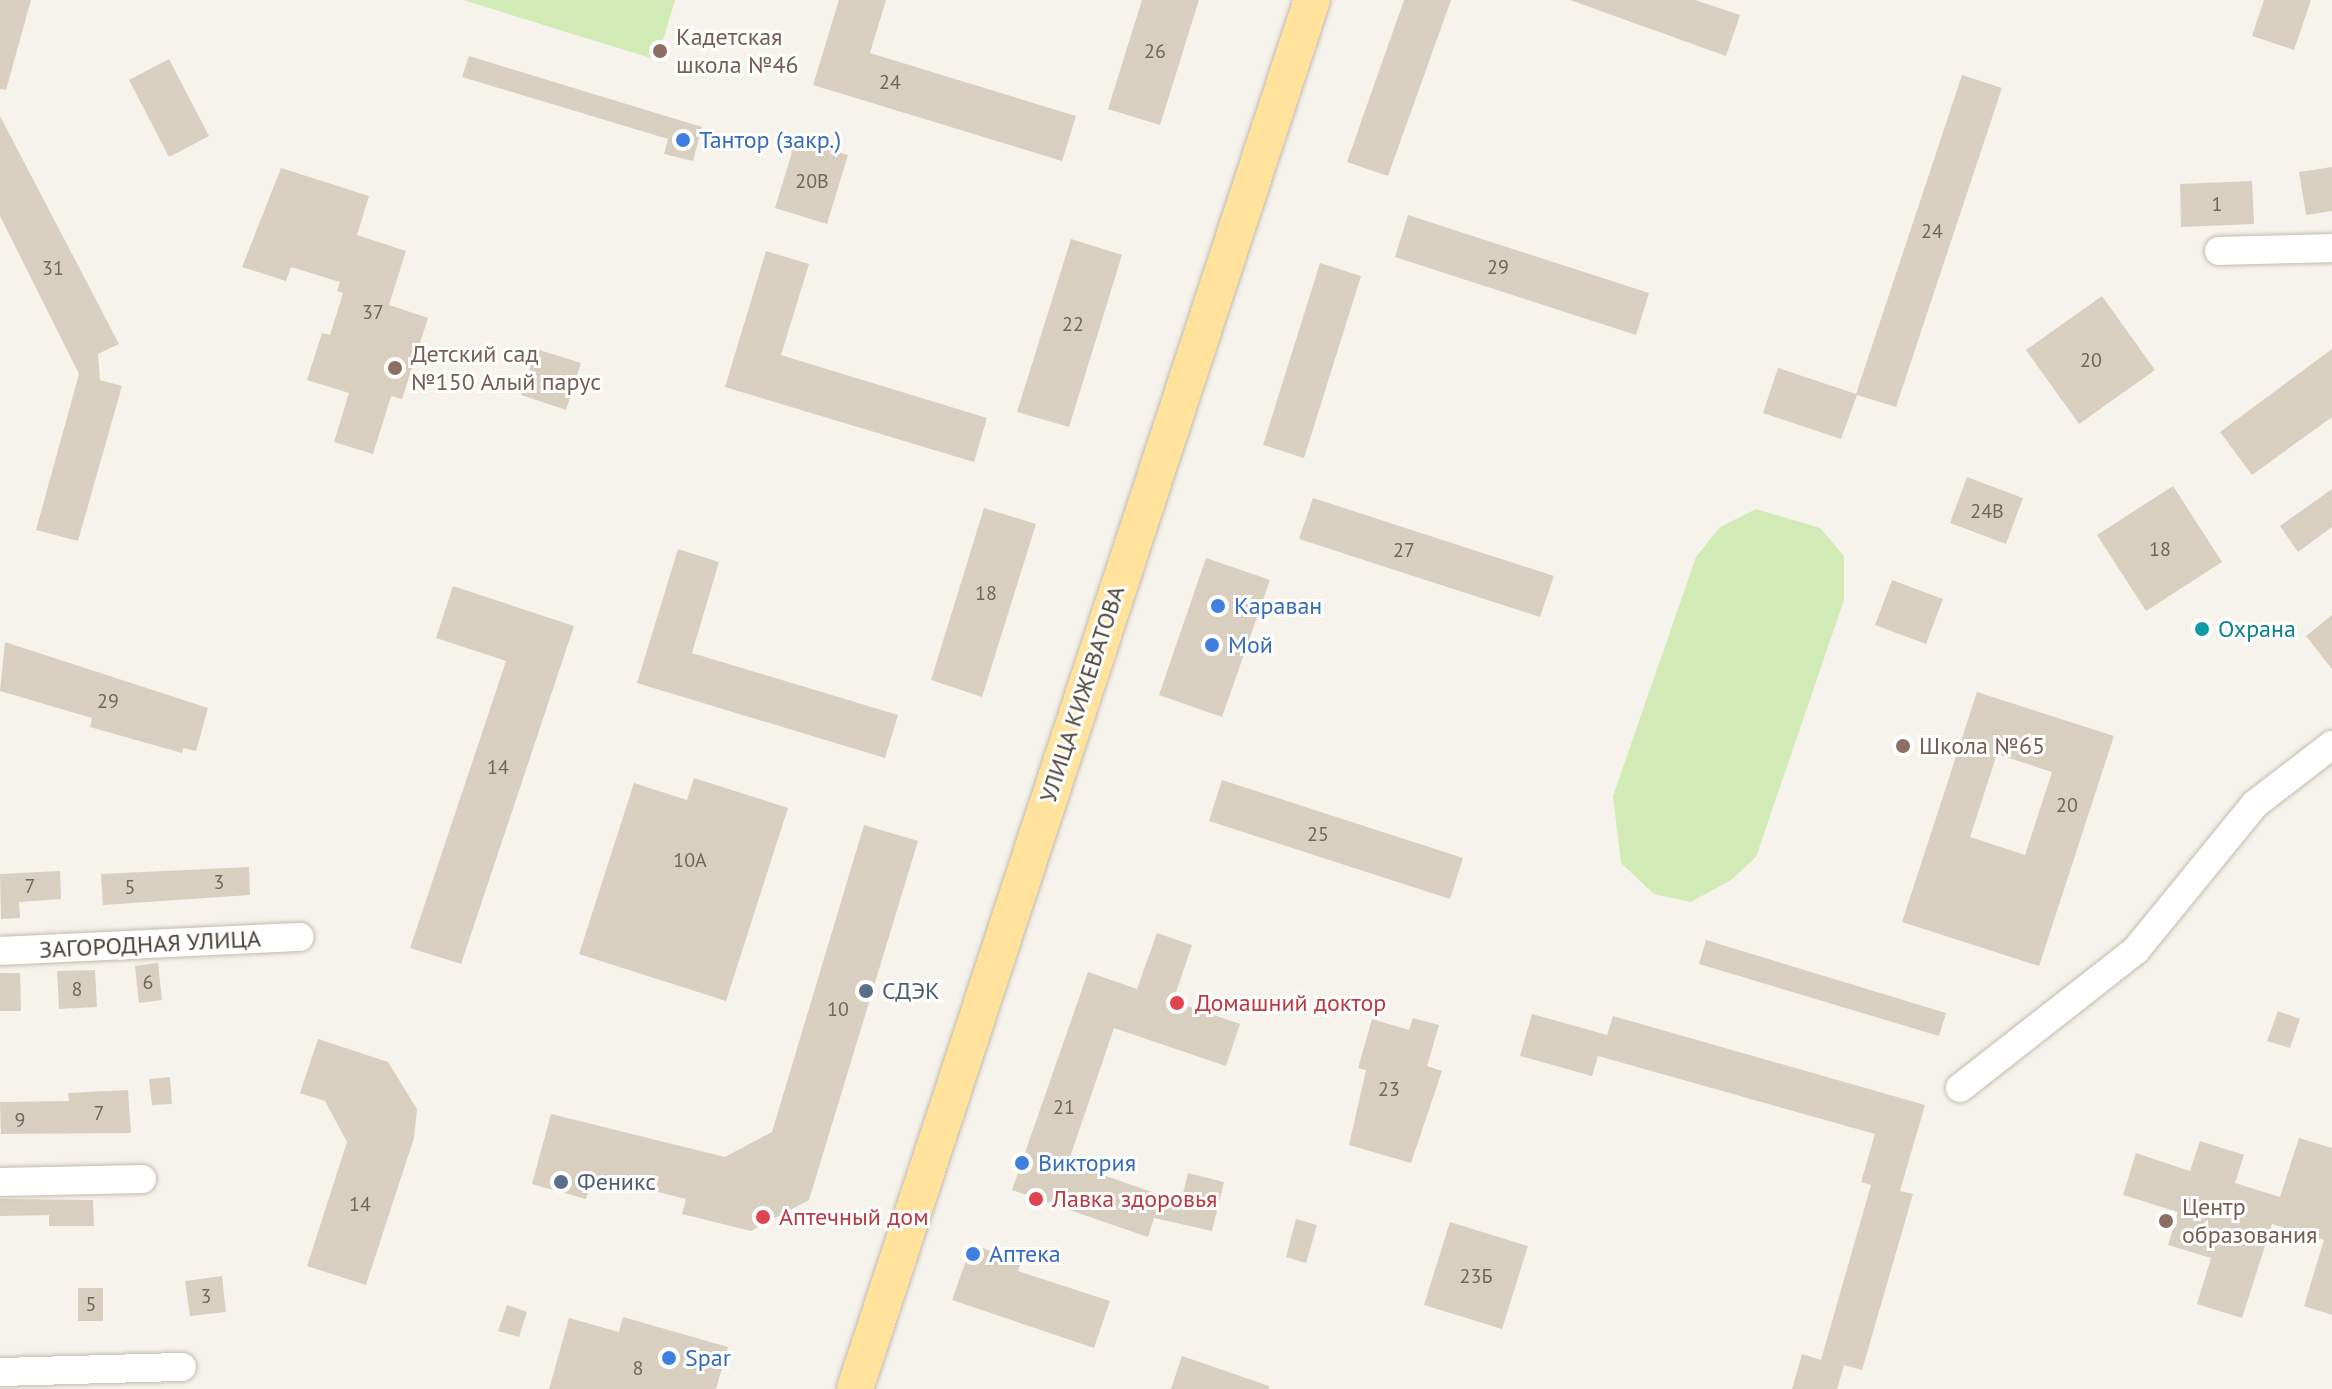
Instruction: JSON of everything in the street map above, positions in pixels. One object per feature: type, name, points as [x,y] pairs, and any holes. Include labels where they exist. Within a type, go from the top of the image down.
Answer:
[{"type":"main road","name":"УЛИЦА КИЖЕВАТОВА","points":[[855,1389],[1312,0]]},
{"type":"street","points":[[2219,251],[2332,248]]},
{"type":"street","points":[[1960,1088],[2136,950],[2255,804],[2332,745]]},
{"type":"street","name":"ЗАГОРОДНАЯ УЛИЦА","points":[[0,951],[300,937]]},
{"type":"street","points":[[0,1182],[142,1179]]},
{"type":"street","points":[[0,1372],[182,1367]]},
{"type":"green space","points":[[463,0],[675,0],[657,60]]},
{"type":"green space","points":[[1756,509],[1820,528],[1844,556],[1844,600],[1756,857],[1731,880],[1691,902],[1654,894],[1621,863],[1613,796],[1696,557],[1720,527]]},
{"type":"building","points":[[0,0],[31,0],[6,90],[0,89]]},
{"type":"building","points":[[839,0],[886,0],[870,53],[1076,116],[1062,161],[813,85]]},
{"type":"building","points":[[1142,0],[1199,0],[1160,125],[1108,109]]},
{"type":"building","points":[[1404,0],[1451,0],[1388,176],[1347,162]]},
{"type":"building","points":[[1570,0],[1695,0],[1740,15],[1726,56]]},
{"type":"building","points":[[2264,0],[2311,0],[2294,50],[2252,36]]},
{"type":"building","points":[[469,56],[702,127],[693,161],[664,154],[668,139],[462,77]]},
{"type":"building","points":[[169,59],[209,136],[169,157],[129,80]]},
{"type":"building","points":[[1962,75],[2002,88],[1896,407],[1857,395],[1841,439],[1763,413],[1778,368],[1856,394]]},
{"type":"building","points":[[0,116],[119,344],[98,354],[100,380],[122,386],[78,541],[36,530],[79,374],[0,216]]},
{"type":"building","points":[[796,139],[848,155],[827,224],[775,208]]},
{"type":"building","points":[[2332,167],[2332,211],[2306,215],[2299,172]]},
{"type":"building","points":[[281,168],[369,196],[357,235],[406,251],[389,305],[428,318],[402,399],[391,396],[373,454],[334,442],[349,393],[307,380],[322,333],[330,335],[343,293],[337,291],[340,282],[291,267],[286,281],[242,267]]},
{"type":"building","points":[[2252,181],[2254,224],[2181,227],[2180,184]]},
{"type":"building","points":[[1408,215],[1649,293],[1636,335],[1395,257]]},
{"type":"building","points":[[1071,239],[1122,255],[1069,427],[1017,412]]},
{"type":"building","points":[[766,251],[809,264],[781,355],[987,418],[974,462],[725,387]]},
{"type":"building","points":[[1320,263],[1361,276],[1304,458],[1263,445]]},
{"type":"building","points":[[2102,296],[2155,370],[2079,424],[2026,350]]},
{"type":"building","points":[[536,349],[581,363],[566,410],[521,395]]},
{"type":"building","points":[[2332,349],[2332,417],[2252,475],[2220,432]]},
{"type":"building","points":[[1967,477],[2023,498],[2006,544],[1950,523]]},
{"type":"building","points":[[2173,486],[2222,562],[2146,611],[2097,535]]},
{"type":"building","points":[[2332,489],[2332,527],[2298,552],[2280,526]]},
{"type":"building","points":[[1313,498],[1554,576],[1540,617],[1299,539]]},
{"type":"building","points":[[984,508],[1036,524],[982,697],[931,680]]},
{"type":"building","points":[[678,549],[719,562],[692,653],[898,715],[885,758],[637,683]]},
{"type":"building","name":"Мой","points":[[1206,558],[1270,580],[1222,717],[1159,695]]},
{"type":"building","points":[[1892,580],[1943,599],[1926,644],[1875,625]]},
{"type":"building","points":[[453,586],[574,626],[461,964],[410,948],[506,661],[436,638]]},
{"type":"building","points":[[2332,615],[2332,669],[2306,636]]},
{"type":"building","points":[[5,642],[208,708],[196,751],[183,748],[182,753],[90,727],[92,718],[0,691]]},
{"type":"building","points":[[1977,692],[2114,736],[2039,966],[1902,922]],"holes":[[[1997,754],[2052,772],[2025,855],[1970,837]]]},
{"type":"building","points":[[694,778],[788,808],[726,1001],[579,954],[634,783],[687,800]]},
{"type":"building","points":[[1222,780],[1463,858],[1450,899],[1209,821]]},
{"type":"building","points":[[864,825],[918,841],[809,1200],[751,1231],[682,1214],[686,1199],[593,1176],[586,1199],[532,1184],[551,1114],[725,1157],[772,1132]]},
{"type":"building","points":[[249,867],[250,895],[103,905],[101,874]]},
{"type":"building","points":[[60,871],[61,899],[19,902],[20,918],[1,919],[0,874]]},
{"type":"building","points":[[1157,933],[1192,945],[1173,1001],[1240,1024],[1226,1066],[1114,1028],[1068,1163],[1181,1202],[1188,1173],[1224,1182],[1212,1231],[1154,1218],[1148,1237],[1012,1190],[1088,972],[1137,989]]},
{"type":"building","points":[[1706,940],[1946,1013],[1939,1036],[1699,964]]},
{"type":"building","points":[[158,963],[162,1000],[139,1003],[135,966]]},
{"type":"building","points":[[95,970],[97,1007],[59,1009],[57,971]]},
{"type":"building","points":[[0,973],[20,973],[21,1011],[0,1011]]},
{"type":"building","points":[[2278,1011],[2300,1019],[2290,1048],[2267,1041]]},
{"type":"building","points":[[1532,1014],[1607,1035],[1613,1016],[1925,1105],[1900,1191],[1913,1194],[1862,1370],[1844,1365],[1837,1389],[1792,1389],[1802,1354],[1821,1360],[1871,1185],[1861,1182],[1875,1134],[1598,1056],[1592,1076],[1520,1056]]},
{"type":"building","points":[[1413,1018],[1439,1025],[1427,1066],[1442,1071],[1411,1163],[1349,1145],[1366,1070],[1358,1068],[1372,1019],[1409,1030]]},
{"type":"building","points":[[318,1039],[388,1062],[417,1109],[414,1138],[366,1285],[307,1266],[347,1142],[325,1101],[300,1093]]},
{"type":"building","points":[[170,1077],[172,1104],[152,1105],[149,1079]]},
{"type":"building","points":[[128,1090],[131,1133],[1,1134],[0,1102],[69,1101],[68,1093]]},
{"type":"building","points":[[2299,1138],[2332,1148],[2332,1315],[2304,1306],[2324,1240],[2272,1224],[2242,1318],[2197,1304],[2211,1258],[2168,1245],[2178,1212],[2123,1195],[2136,1153],[2190,1171],[2200,1141],[2244,1155],[2235,1183],[2280,1197]]},
{"type":"building","points":[[0,1199],[93,1200],[94,1226],[49,1226],[49,1215],[0,1216]]},
{"type":"building","points":[[1296,1219],[1317,1225],[1306,1263],[1286,1257]]},
{"type":"building","points":[[1450,1222],[1528,1246],[1502,1329],[1424,1305]]},
{"type":"building","points":[[972,1244],[1021,1262],[1018,1271],[1110,1301],[1094,1348],[952,1300]]},
{"type":"building","points":[[222,1276],[226,1312],[190,1316],[185,1281]]},
{"type":"building","points":[[78,1288],[103,1288],[103,1321],[78,1321]]},
{"type":"building","points":[[507,1305],[527,1312],[519,1337],[498,1331]]},
{"type":"building","points":[[623,1317],[728,1347],[716,1389],[549,1389],[569,1318],[619,1332]]},
{"type":"building","points":[[1182,1356],[1269,1386],[1269,1389],[1171,1389]]},
{"type":"place","name":"Кадетская школа №46","points":[[660,51]]},
{"type":"place","name":"Тантор (закр.)","points":[[683,140]]},
{"type":"place","name":"Детский сад №150 Алый парус","points":[[395,368]]},
{"type":"place","name":"Караван","points":[[1218,606]]},
{"type":"place","name":"Охрана","points":[[2202,629]]},
{"type":"place","name":"Мой","points":[[1212,645]]},
{"type":"place","name":"Школа №65","points":[[1903,746]]},
{"type":"place","name":"СДЭК","points":[[866,991]]},
{"type":"place","name":"Домашний доктор","points":[[1177,1003]]},
{"type":"place","name":"Виктория","points":[[1022,1163]]},
{"type":"place","name":"Феникс","points":[[561,1182]]},
{"type":"place","name":"Лавка здоровья","points":[[1036,1199]]},
{"type":"place","name":"Аптечный дом","points":[[763,1217]]},
{"type":"place","name":"Центр образования","points":[[2166,1221]]},
{"type":"place","name":"Аптека","points":[[973,1254]]},
{"type":"place","name":"Spar","points":[[669,1358]]}]
